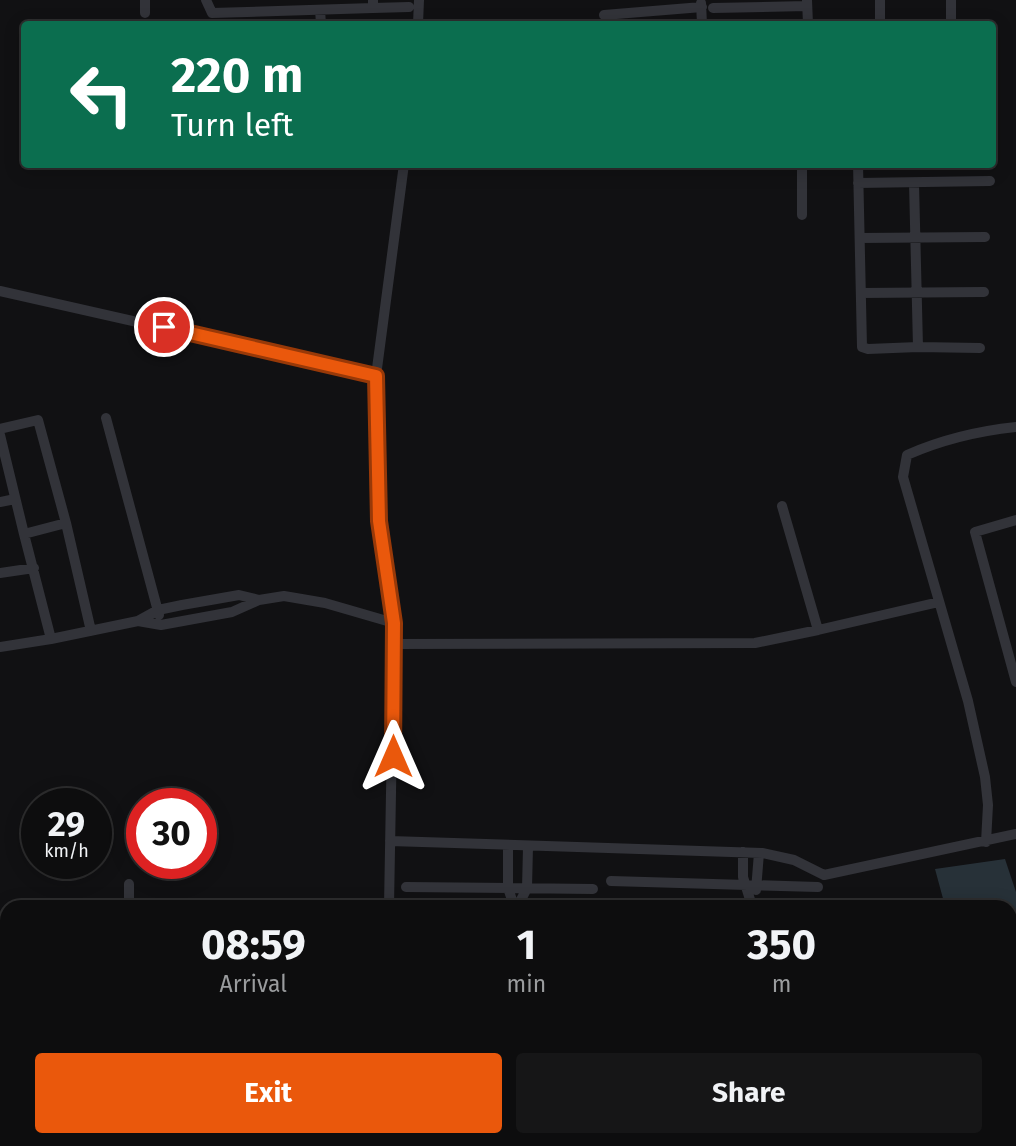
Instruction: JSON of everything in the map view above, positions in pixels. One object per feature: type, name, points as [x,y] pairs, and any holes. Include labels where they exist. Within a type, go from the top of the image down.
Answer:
[{"type":"street","points":[[145,0],[145,13]]},
{"type":"street","points":[[206,0],[212,13],[320,10],[414,3],[417,21]]},
{"type":"street","points":[[880,0],[880,21]]},
{"type":"street","points":[[951,0],[951,21]]},
{"type":"street","points":[[604,15],[705,5],[807,3],[808,21]]},
{"type":"street","points":[[320,10],[321,21]]},
{"type":"street","points":[[389,900],[394,623],[379,521],[376,376],[403,168]]},
{"type":"street","points":[[802,168],[802,215]]},
{"type":"street","points":[[858,168],[862,347],[980,348]]},
{"type":"street","points":[[858,183],[990,181]]},
{"type":"street","points":[[914,183],[918,347]]},
{"type":"street","points":[[860,238],[985,237]]},
{"type":"street","points":[[0,290],[376,376]]},
{"type":"street","points":[[861,293],[984,292]]},
{"type":"street","points":[[106,418],[161,625]]},
{"type":"street","points":[[0,429],[38,420],[91,631]]},
{"type":"street","points":[[986,842],[988,805],[985,777],[960,670],[903,477],[907,455],[931,444],[1016,427]]},
{"type":"street","points":[[0,435],[51,639]]},
{"type":"street","points":[[0,502],[15,499]]},
{"type":"street","points":[[782,506],[818,630]]},
{"type":"street","points":[[1016,520],[975,532],[1016,682]]},
{"type":"street","points":[[24,534],[66,523]]},
{"type":"street","points":[[0,573],[34,568]]},
{"type":"street","points":[[0,647],[138,621],[158,610],[239,595],[259,600]]},
{"type":"street","points":[[138,621],[161,625],[232,612],[259,600],[284,596],[325,603],[394,623]]},
{"type":"street","points":[[392,644],[755,643],[939,602]]},
{"type":"street","points":[[390,841],[508,847],[759,853],[794,860],[824,875],[1016,835]]},
{"type":"street","points":[[508,847],[508,888],[513,900]]},
{"type":"street","points":[[520,900],[527,888],[528,847]]},
{"type":"street","points":[[743,852],[751,886],[751,900]]},
{"type":"street","points":[[751,886],[759,853]]},
{"type":"street","points":[[611,881],[818,887]]},
{"type":"street","points":[[129,884],[129,900]]},
{"type":"street","points":[[406,887],[593,889]]},
{"type":"shaded area","points":[[1005,859],[1016,900],[943,900],[935,869]]},
{"type":"route","points":[[164,327],[376,376],[379,521],[394,623],[393,756]]}]
